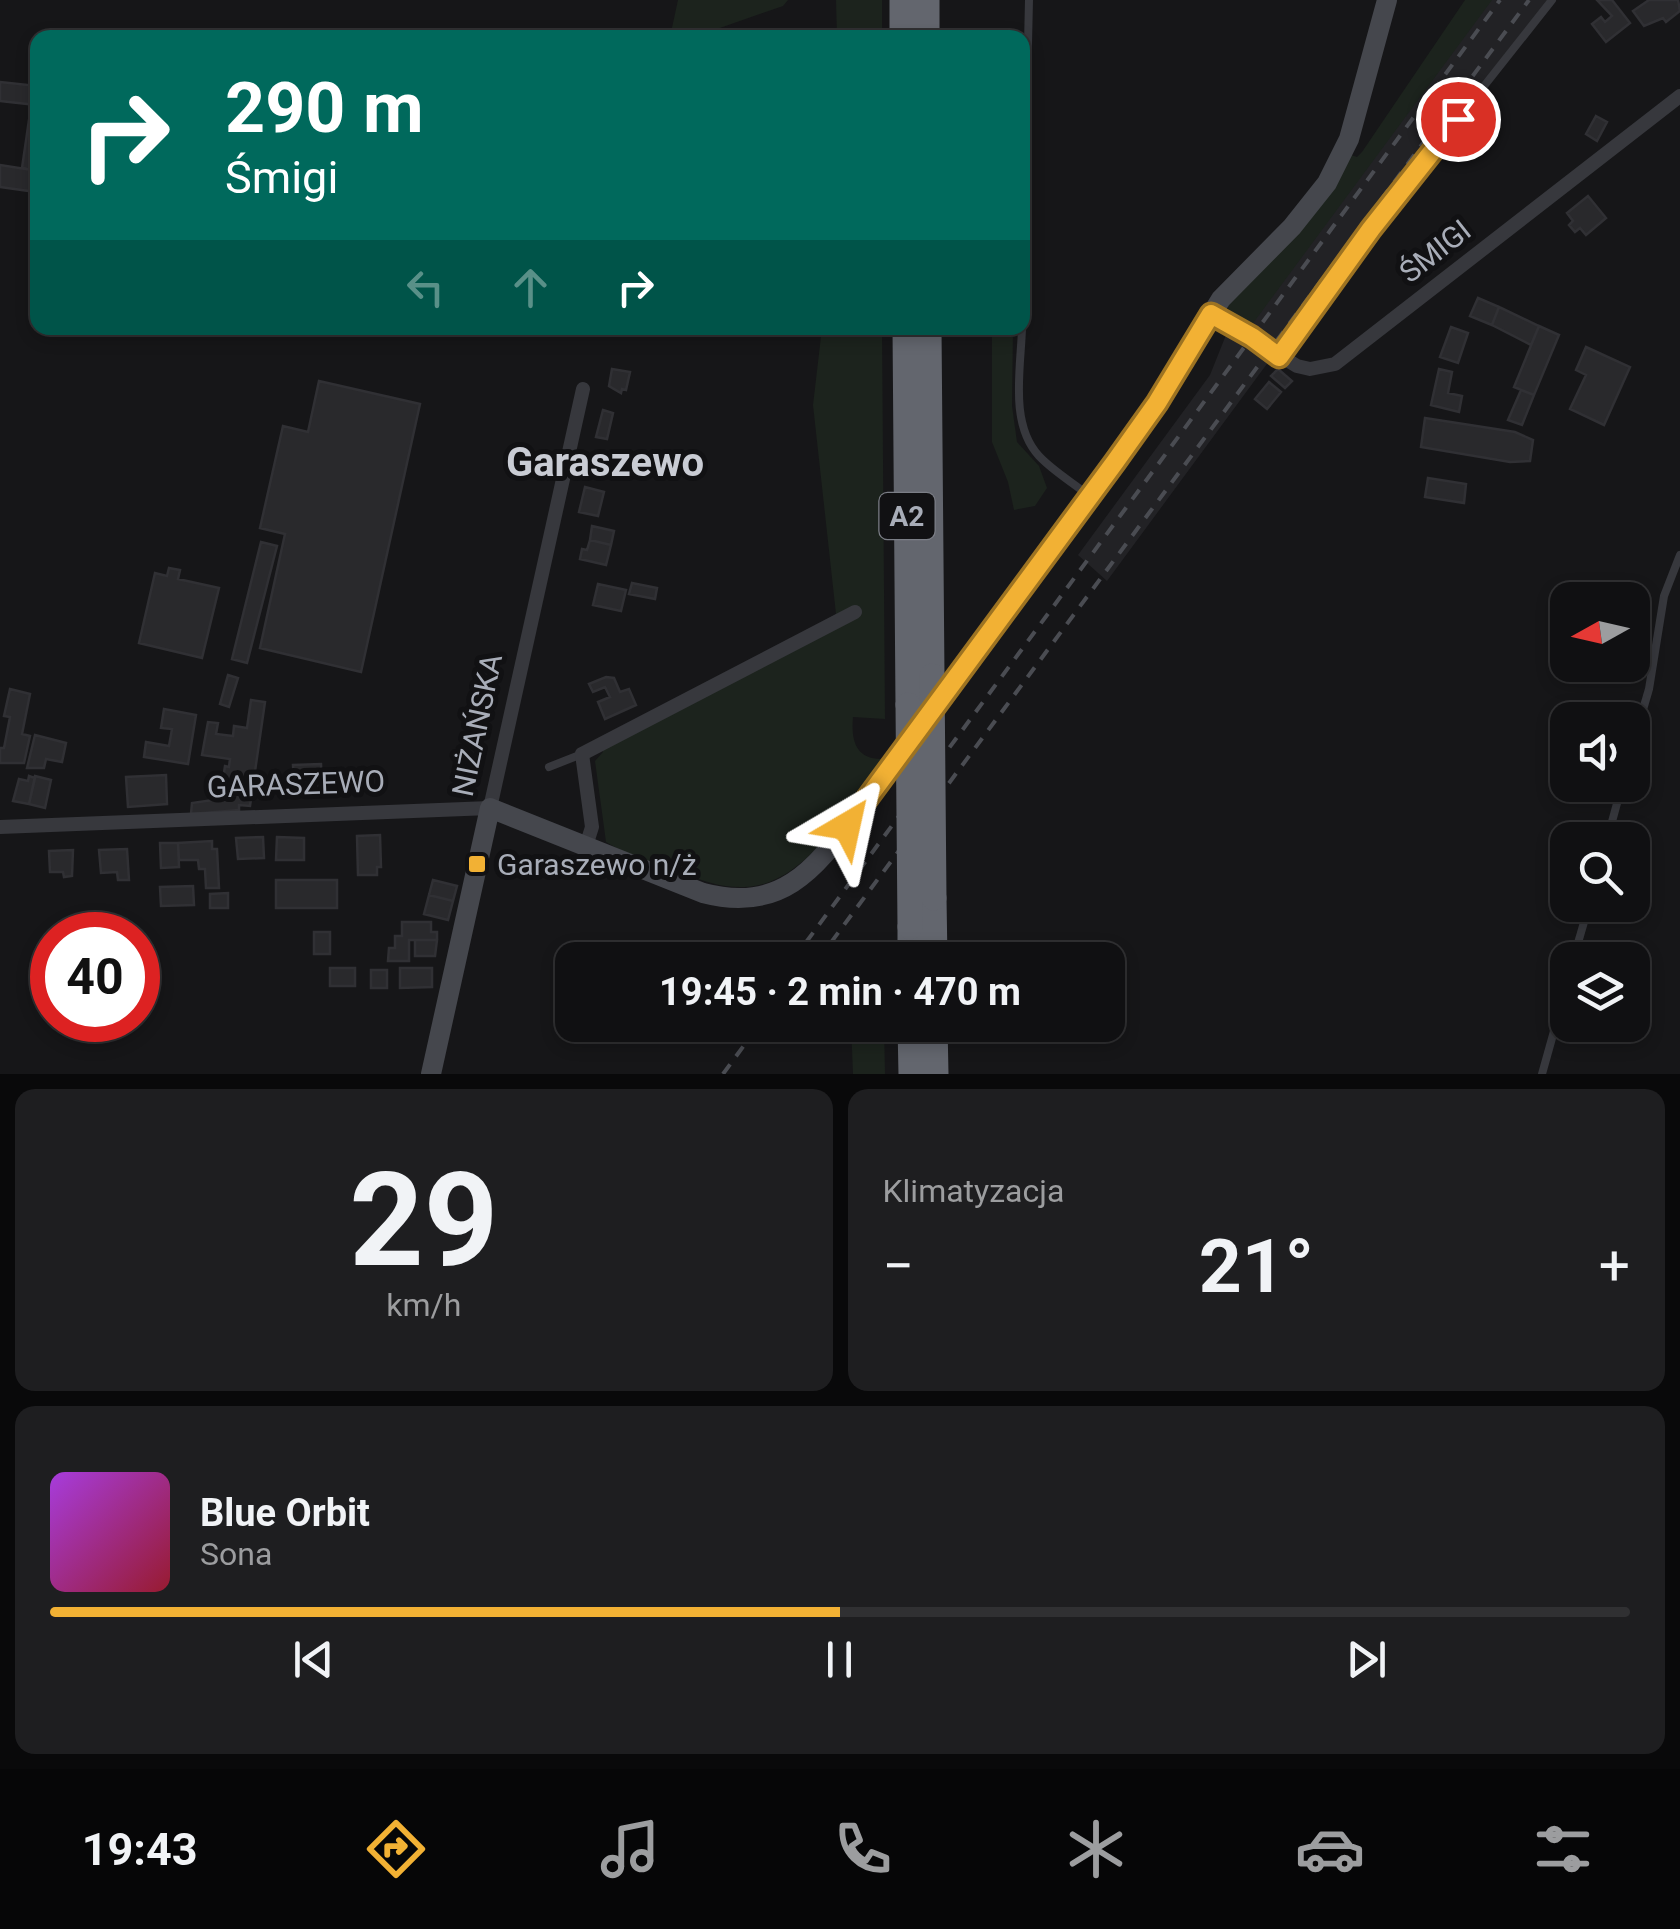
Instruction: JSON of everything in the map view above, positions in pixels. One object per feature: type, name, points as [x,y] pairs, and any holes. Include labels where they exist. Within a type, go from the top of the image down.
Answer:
[{"type":"highway","points":[[902,0],[902,30]]},
{"type":"highway","points":[[926,0],[927,30]]},
{"type":"highway","name":"A2","points":[[905,335],[910,942]]},
{"type":"highway","name":"A2","points":[[930,335],[935,942]]},
{"type":"highway","points":[[910,1042],[911,1074]]},
{"type":"highway","points":[[935,1042],[936,1074]]},
{"type":"street","name":"GARASZEWO","points":[[0,827],[490,808],[716,896],[761,897],[796,882],[819,862],[847,826],[1090,496],[1157,403],[1221,298],[1314,202],[1340,161],[1370,70],[1387,0]]},
{"type":"street","name":"ŚMIGI","points":[[1211,314],[1279,357],[1310,369],[1334,364],[1680,96]]},
{"type":"street","name":"NIŻAŃSKA","points":[[431,1074],[583,389]]},
{"type":"street","points":[[586,846],[592,828],[582,754],[854,612]]},
{"type":"lane","points":[[1028,30],[1029,0]]},
{"type":"lane","points":[[1279,357],[1371,229],[1552,0]]},
{"type":"lane","points":[[1022,335],[1020,402],[1027,437],[1048,464],[1090,496]]},
{"type":"lane","points":[[1644,702],[1664,596],[1680,556]]},
{"type":"lane","points":[[549,767],[582,754]]},
{"type":"lane","points":[[1542,1074],[1551,1042]]},
{"type":"shaded area","points":[[678,0],[788,0],[783,6],[717,29],[672,30]]},
{"type":"shaded area","points":[[836,0],[882,0],[882,30],[837,30]]},
{"type":"shaded area","points":[[1465,0],[1492,0],[1251,326],[1231,317],[1227,304],[1351,155],[1357,157],[1362,152]]},
{"type":"shaded area","points":[[1480,0],[1548,0],[1390,197],[1107,581],[1078,555],[1210,375],[1234,315],[1246,324]]},
{"type":"shaded area","points":[[821,335],[882,335],[885,719],[853,717],[856,746],[865,756],[881,759],[881,763],[840,821],[806,859],[766,883],[744,887],[721,885],[644,860],[606,842],[595,761],[602,749],[836,614],[813,405]]},
{"type":"shaded area","points":[[992,335],[1013,335],[1012,406],[1017,442],[1039,466],[1047,488],[1035,506],[1014,510],[992,442]]},
{"type":"shaded area","points":[[852,1042],[884,1042],[885,1074],[853,1074]]},
{"type":"building","points":[[1597,0],[1612,0],[1630,23],[1606,42],[1592,24],[1601,17],[1605,22],[1612,16]]},
{"type":"building","points":[[1649,0],[1678,0],[1680,11],[1666,22],[1663,18],[1644,26],[1633,11]]},
{"type":"building","points":[[0,82],[30,85],[30,104],[0,101]]},
{"type":"building","points":[[1596,116],[1607,122],[1597,141],[1586,134]]},
{"type":"building","points":[[29,120],[30,120],[30,170],[22,168]]},
{"type":"building","points":[[0,165],[30,170],[29,191],[0,187]]},
{"type":"building","points":[[1588,196],[1606,218],[1586,235],[1580,228],[1575,232],[1567,213]]},
{"type":"building","points":[[1478,298],[1499,307],[1492,325],[1470,316]]},
{"type":"building","points":[[1499,307],[1539,326],[1531,345],[1492,325]]},
{"type":"building","points":[[1539,326],[1559,335],[1534,395],[1514,387]]},
{"type":"building","points":[[1451,327],[1468,333],[1458,363],[1440,357]]},
{"type":"building","points":[[1586,347],[1630,367],[1604,425],[1570,409],[1586,375],[1576,370]]},
{"type":"building","points":[[612,369],[630,372],[626,390],[621,393],[609,386]]},
{"type":"building","points":[[1278,369],[1292,381],[1285,388],[1271,376]]},
{"type":"building","points":[[1439,369],[1452,372],[1448,393],[1462,396],[1459,412],[1431,405]]},
{"type":"building","points":[[319,381],[420,404],[361,672],[260,648],[285,534],[260,528],[283,426],[308,432]]},
{"type":"building","points":[[1269,382],[1281,392],[1267,409],[1255,399]]},
{"type":"building","points":[[1521,390],[1534,395],[1522,425],[1508,420]]},
{"type":"building","points":[[603,410],[613,413],[607,439],[596,437]]},
{"type":"building","points":[[1425,418],[1515,432],[1533,440],[1530,461],[1510,462],[1421,447]]},
{"type":"building","points":[[1428,478],[1466,484],[1464,503],[1425,497]]},
{"type":"building","points":[[585,487],[604,492],[598,516],[579,512]]},
{"type":"building","points":[[592,526],[614,531],[611,545],[590,540]]},
{"type":"building","points":[[590,540],[611,545],[606,565],[580,559]]},
{"type":"building","points":[[261,542],[277,546],[247,663],[232,659]]},
{"type":"building","points":[[169,568],[180,570],[178,579],[219,588],[202,658],[139,643],[155,573],[167,576]]},
{"type":"building","points":[[632,583],[657,588],[655,599],[629,594]]},
{"type":"building","points":[[598,584],[626,590],[621,611],[593,605]]},
{"type":"building","points":[[228,675],[238,678],[229,707],[220,704]]},
{"type":"building","points":[[614,678],[620,692],[629,689],[636,705],[605,719],[598,702],[610,697],[605,687],[593,692],[589,684]]},
{"type":"building","points":[[10,689],[30,694],[22,734],[30,736],[24,763],[0,763],[0,748],[4,748],[10,717],[4,716]]},
{"type":"building","points":[[251,700],[265,702],[250,806],[191,814],[192,803],[220,799],[225,766],[229,767],[230,759],[202,755],[208,722],[218,723],[216,734],[233,736],[234,726],[247,728]]},
{"type":"building","points":[[164,709],[196,715],[188,764],[144,757],[146,742],[169,746],[172,729],[161,728]]},
{"type":"building","points":[[35,735],[66,743],[62,762],[46,759],[44,768],[27,768]]},
{"type":"building","points":[[321,764],[322,787],[294,788],[293,765]]},
{"type":"building","points":[[166,775],[167,804],[128,807],[126,777]]},
{"type":"building","points":[[29,776],[35,778],[29,804],[13,801],[19,779],[28,781]]},
{"type":"building","points":[[35,776],[51,780],[45,808],[29,804]]},
{"type":"building","points":[[380,835],[381,867],[377,867],[377,875],[358,875],[357,836]]},
{"type":"building","points":[[263,837],[264,858],[238,859],[236,838]]},
{"type":"building","points":[[277,837],[304,838],[304,860],[276,860]]},
{"type":"building","points":[[212,841],[212,849],[217,849],[219,888],[206,888],[205,869],[199,869],[198,860],[179,860],[178,843]]},
{"type":"building","points":[[160,843],[178,843],[179,867],[161,868]]},
{"type":"building","points":[[127,849],[129,880],[118,880],[117,872],[101,873],[99,850]]},
{"type":"building","points":[[73,850],[72,876],[50,872],[49,851]]},
{"type":"building","points":[[276,880],[337,880],[337,908],[276,908]]},
{"type":"building","points":[[433,880],[457,886],[453,901],[429,895]]},
{"type":"building","points":[[193,886],[194,905],[161,906],[160,887]]},
{"type":"building","points":[[228,893],[228,908],[210,908],[210,894]]},
{"type":"building","points":[[429,895],[453,901],[448,920],[424,914]]},
{"type":"building","points":[[402,922],[431,922],[431,932],[437,932],[437,940],[409,940],[409,961],[388,961],[389,948],[395,948],[395,936],[402,936]]},
{"type":"building","points":[[314,932],[330,932],[330,954],[314,954]]},
{"type":"building","points":[[415,940],[437,940],[435,956],[415,956]]},
{"type":"building","points":[[330,968],[355,968],[355,986],[330,986]]},
{"type":"building","points":[[400,968],[432,968],[432,987],[400,988]]},
{"type":"building","points":[[371,970],[387,970],[387,988],[371,988]]},
{"type":"railway","points":[[806,942],[1500,0]]},
{"type":"railway","points":[[831,942],[1529,0]]},
{"type":"railway","points":[[723,1074],[747,1042]]},
{"type":"place","name":"Garaszewo n/ż","points":[[477,864]]},
{"type":"district","name":"Garaszewo","points":[[605,462]]},
{"type":"route","points":[[847,826],[1157,403],[1211,314],[1279,357],[1371,229],[1458,119]]}]
